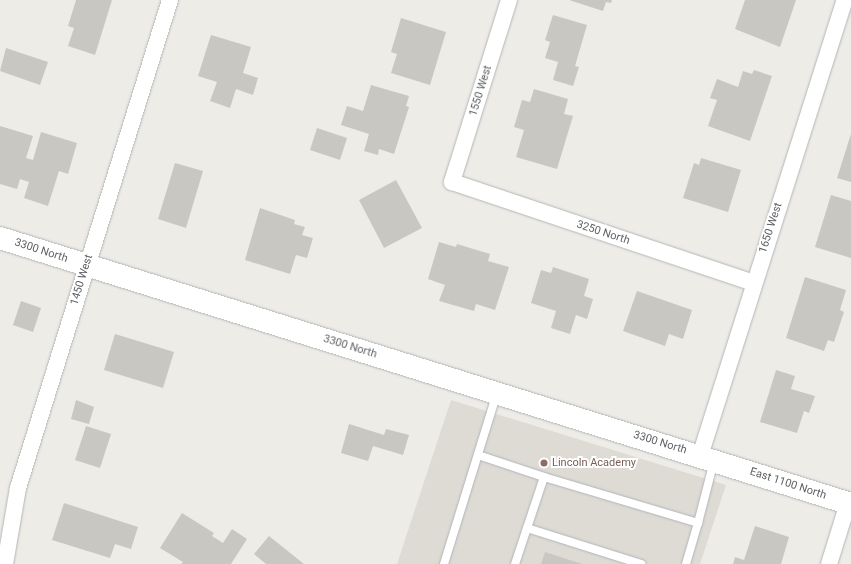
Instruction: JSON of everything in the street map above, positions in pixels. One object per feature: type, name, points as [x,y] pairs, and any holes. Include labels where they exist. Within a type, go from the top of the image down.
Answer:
[{"type":"street","name":"1450 West","points":[[5,564],[18,488],[170,0]]},
{"type":"street","name":"1550 West","points":[[452,182],[509,0]]},
{"type":"street","name":"1650 West","points":[[713,460],[753,283],[845,0]]},
{"type":"street","name":"3250 North","points":[[452,182],[753,283]]},
{"type":"street","name":"3300 North","points":[[0,238],[713,460]]},
{"type":"street","name":"East 1100 North","points":[[713,460],[850,504]]},
{"type":"street","points":[[829,564],[850,504]]},
{"type":"lane","points":[[444,564],[497,392]]},
{"type":"lane","points":[[478,455],[544,477],[698,524]]},
{"type":"lane","points":[[686,564],[698,524],[713,460]]},
{"type":"lane","points":[[515,564],[544,477]]},
{"type":"lane","points":[[527,528],[641,564]]},
{"type":"shaded area","name":"Lincoln Academy","points":[[451,400],[726,485],[700,564],[397,564]]},
{"type":"building","points":[[76,0],[112,0],[95,55],[68,46],[74,28],[68,26]]},
{"type":"building","points":[[569,0],[612,0],[611,3],[606,2],[603,11]]},
{"type":"building","points":[[745,0],[796,0],[780,47],[735,29]]},
{"type":"building","points":[[553,15],[587,25],[575,66],[579,67],[573,86],[553,80],[558,62],[545,58],[550,42],[545,40]]},
{"type":"building","points":[[401,18],[446,32],[430,85],[391,73],[397,54],[391,52]]},
{"type":"building","points":[[211,35],[251,47],[243,73],[258,78],[253,95],[236,89],[230,108],[210,101],[217,82],[198,76]]},
{"type":"building","points":[[6,48],[48,62],[40,85],[0,71]]},
{"type":"building","points":[[754,70],[772,76],[750,141],[708,126],[717,100],[710,98],[717,79],[738,87],[743,71],[752,74]]},
{"type":"building","points":[[371,85],[409,96],[406,106],[409,107],[394,154],[379,149],[378,155],[364,151],[369,134],[341,125],[347,106],[363,111]]},
{"type":"building","points":[[534,89],[568,99],[564,114],[573,116],[557,169],[516,157],[524,130],[514,127],[522,100],[530,102]]},
{"type":"building","points":[[0,126],[33,136],[26,158],[33,160],[41,132],[77,143],[68,174],[59,171],[48,206],[24,198],[29,182],[20,179],[17,189],[0,184]]},
{"type":"building","points":[[317,128],[347,138],[340,160],[310,150]]},
{"type":"building","points":[[851,134],[851,182],[837,178]]},
{"type":"building","points":[[701,158],[741,170],[728,212],[683,198],[694,163],[699,165]]},
{"type":"building","points":[[175,163],[203,171],[186,228],[158,219]]},
{"type":"building","points":[[396,180],[422,228],[384,248],[359,200]]},
{"type":"building","points":[[831,195],[851,201],[851,258],[815,247]]},
{"type":"building","points":[[260,208],[295,220],[294,224],[305,227],[302,235],[313,238],[307,258],[296,255],[290,274],[245,260]]},
{"type":"building","points":[[439,242],[456,247],[457,244],[490,254],[488,261],[509,267],[495,310],[476,304],[474,311],[439,301],[445,285],[428,279]]},
{"type":"building","points":[[553,267],[589,279],[584,296],[593,299],[587,319],[576,315],[570,334],[551,328],[556,311],[531,303],[541,270],[551,273]]},
{"type":"building","points":[[805,277],[846,290],[840,310],[844,312],[834,342],[828,340],[824,351],[786,338]]},
{"type":"building","points":[[637,291],[692,310],[683,339],[669,334],[665,346],[623,331]]},
{"type":"building","points":[[21,301],[41,308],[33,332],[13,325]]},
{"type":"building","points":[[115,334],[174,352],[163,388],[104,370]]},
{"type":"building","points":[[776,370],[795,376],[791,389],[815,396],[809,413],[804,411],[797,433],[760,422]]},
{"type":"building","points":[[76,400],[94,407],[89,424],[71,419]]},
{"type":"building","points":[[349,424],[384,435],[386,429],[409,435],[403,455],[373,446],[368,461],[341,453]]},
{"type":"building","points":[[86,426],[111,434],[100,468],[75,460]]},
{"type":"building","points":[[64,503],[138,527],[131,549],[115,544],[110,558],[52,540]]},
{"type":"building","points":[[182,513],[214,533],[212,536],[223,543],[232,529],[247,539],[231,564],[181,564],[183,562],[160,548]]},
{"type":"building","points":[[755,526],[789,537],[781,564],[733,564],[735,557],[744,560]]},
{"type":"building","points":[[269,536],[304,564],[266,564],[254,554]]},
{"type":"building","points":[[545,552],[582,564],[541,564]]},
{"type":"place","name":"Lincoln Academy","points":[[544,463]]}]
